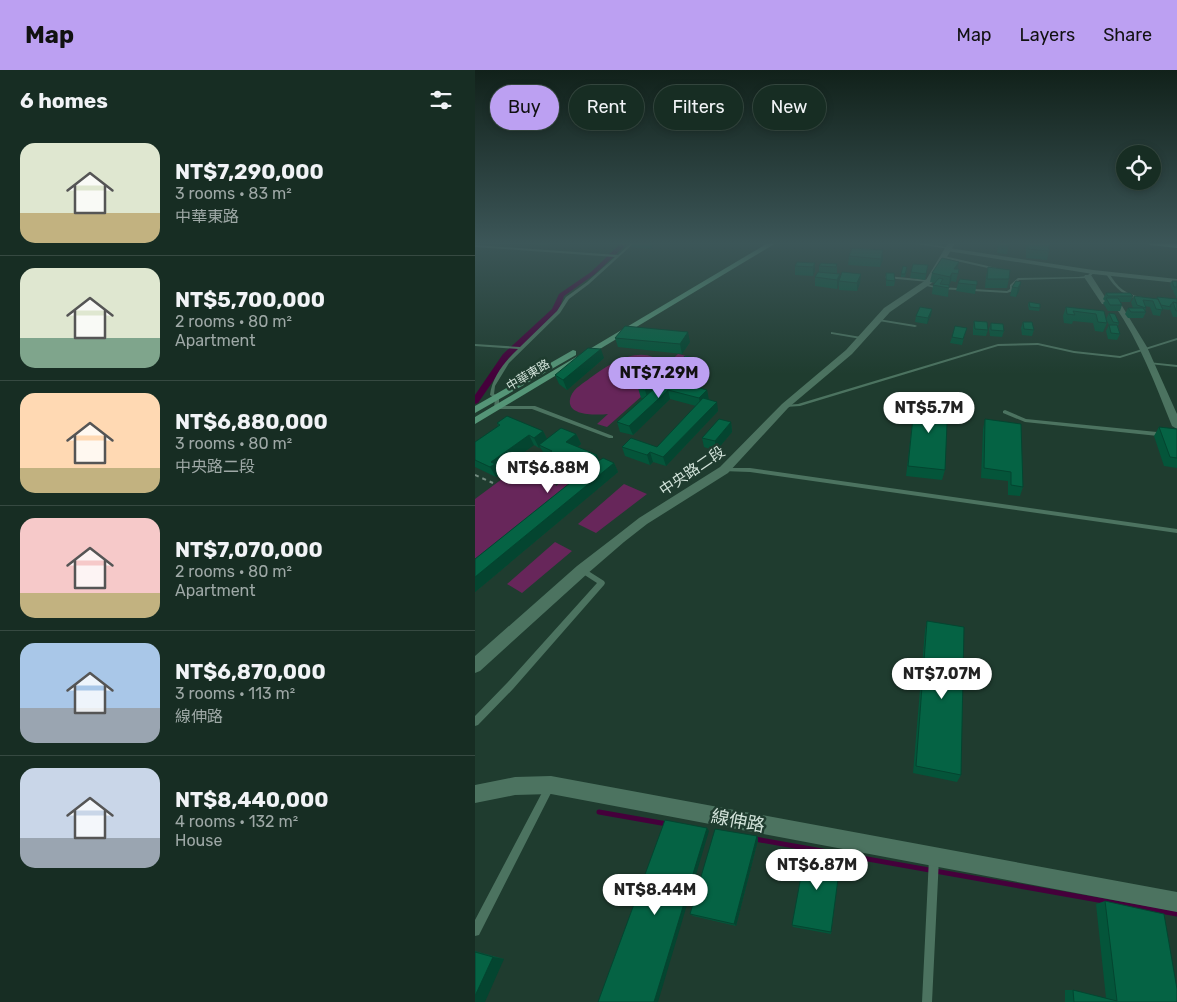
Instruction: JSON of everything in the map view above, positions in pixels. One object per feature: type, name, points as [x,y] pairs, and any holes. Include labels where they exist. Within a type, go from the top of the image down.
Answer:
[{"type":"main road","name":"中華東路","points":[[475,410],[689,286]]},
{"type":"main road","name":"中華東路","points":[[475,420],[700,286]]},
{"type":"street","name":"中央路二段","points":[[475,666],[582,570],[643,521],[724,470],[785,406],[849,352],[887,310],[921,286]]},
{"type":"street","points":[[1097,286],[1105,302],[1116,303],[1125,315],[1144,350],[1177,426]]},
{"type":"street","name":"線伸路","points":[[475,794],[515,786],[551,785],[1177,902]]},
{"type":"lane","points":[[584,286],[567,298],[559,312],[507,362],[493,386],[492,395],[497,397],[496,408],[533,407],[611,437]]},
{"type":"lane","points":[[936,286],[1007,292],[1012,290],[1013,286]]},
{"type":"lane","points":[[1116,286],[1127,295],[1150,298]]},
{"type":"lane","points":[[879,320],[915,326]]},
{"type":"lane","points":[[832,333],[861,338]]},
{"type":"lane","points":[[785,406],[798,406],[998,344],[1038,344],[1109,357],[1126,356],[1177,339]]},
{"type":"lane","points":[[475,344],[521,348]]},
{"type":"lane","points":[[1150,363],[1177,366]]},
{"type":"lane","points":[[1005,412],[1025,420],[1177,436]]},
{"type":"lane","points":[[724,470],[749,470],[1177,531]]},
{"type":"lane","points":[[475,722],[511,686],[603,583],[582,570]]},
{"type":"lane","points":[[475,931],[551,785]]},
{"type":"lane","points":[[927,1002],[934,858]]},
{"type":"path","points":[[475,476],[493,484]]},
{"type":"shaded area","points":[[678,354],[687,356],[607,427],[597,424],[608,414],[582,413],[572,408],[570,403],[574,391],[607,366],[627,357],[647,355],[657,359],[665,366]]},
{"type":"shaded area","points":[[525,470],[549,473],[556,486],[576,470],[583,473],[475,561],[475,499],[502,479]]},
{"type":"shaded area","points":[[624,484],[647,494],[596,533],[578,524]]},
{"type":"shaded area","points":[[555,542],[572,551],[522,593],[507,584]]},
{"type":"building","points":[[1106,293],[1130,293],[1133,296],[1108,296]]},
{"type":"building","points":[[1134,296],[1158,299],[1163,310],[1156,309],[1153,301],[1143,300],[1146,308],[1137,305]]},
{"type":"building","points":[[1157,297],[1177,299],[1177,303],[1173,302],[1170,305],[1171,307],[1161,305]]},
{"type":"building","points":[[1106,298],[1118,298],[1122,305],[1110,305]]},
{"type":"building","points":[[1029,302],[1040,304],[1040,308],[1030,307]]},
{"type":"building","points":[[1173,302],[1177,303],[1177,311],[1176,311]]},
{"type":"building","points":[[920,307],[932,309],[928,318],[916,316]]},
{"type":"building","points":[[1066,307],[1104,311],[1107,323],[1098,322],[1096,314],[1073,311],[1075,315],[1067,314]]},
{"type":"building","points":[[1128,308],[1143,308],[1146,312],[1131,312]]},
{"type":"building","points":[[1109,313],[1115,314],[1119,323],[1113,322]]},
{"type":"building","points":[[974,321],[987,322],[988,330],[975,329]]},
{"type":"building","points":[[1023,322],[1032,322],[1034,330],[1024,329]]},
{"type":"building","points":[[991,323],[1003,324],[1004,331],[991,330]]},
{"type":"building","points":[[1109,325],[1117,325],[1120,334],[1111,333]]},
{"type":"building","points":[[625,326],[688,332],[680,344],[615,338]]},
{"type":"building","points":[[955,326],[967,328],[963,339],[952,337]]},
{"type":"building","points":[[588,348],[601,349],[563,380],[555,375]]},
{"type":"building","points":[[685,356],[693,358],[687,363],[697,366],[686,377],[666,373]]},
{"type":"building","points":[[665,379],[707,390],[699,398],[668,390],[629,426],[617,422]]},
{"type":"building","points":[[646,381],[653,383],[645,390],[638,388]]},
{"type":"building","points":[[703,398],[717,402],[663,457],[650,452],[647,455],[622,447],[631,438],[657,447]]},
{"type":"building","points":[[915,398],[948,401],[945,470],[908,466]]},
{"type":"building","points":[[507,416],[543,431],[534,438],[529,435],[491,462],[495,464],[490,467],[475,460],[475,442],[500,425],[497,423]]},
{"type":"building","points":[[719,419],[731,422],[715,441],[702,438]]},
{"type":"building","points":[[985,419],[1021,424],[1023,487],[1011,485],[1011,472],[984,468]]},
{"type":"building","points":[[1159,427],[1177,429],[1177,458],[1170,457]]},
{"type":"building","points":[[561,428],[576,434],[566,442],[597,455],[588,462],[594,464],[603,458],[614,463],[475,577],[475,559],[590,467],[570,459],[558,467],[541,459],[552,451],[539,445]]},
{"type":"building","points":[[927,621],[964,627],[961,775],[916,766]]},
{"type":"building","points":[[665,820],[707,828],[654,1002],[598,1002]]},
{"type":"building","points":[[715,829],[757,836],[734,924],[690,914]]},
{"type":"building","points":[[806,849],[841,856],[831,932],[792,925]]},
{"type":"building","points":[[1105,901],[1164,914],[1177,989],[1177,1002],[1074,1002],[1073,990],[1117,1001]]},
{"type":"building","points":[[475,952],[493,957],[475,996]]},
{"type":"waterway","points":[[475,401],[506,356],[555,310],[561,295],[573,286]]},
{"type":"waterway","points":[[599,812],[667,824]]},
{"type":"waterway","points":[[755,839],[1177,914]]}]
